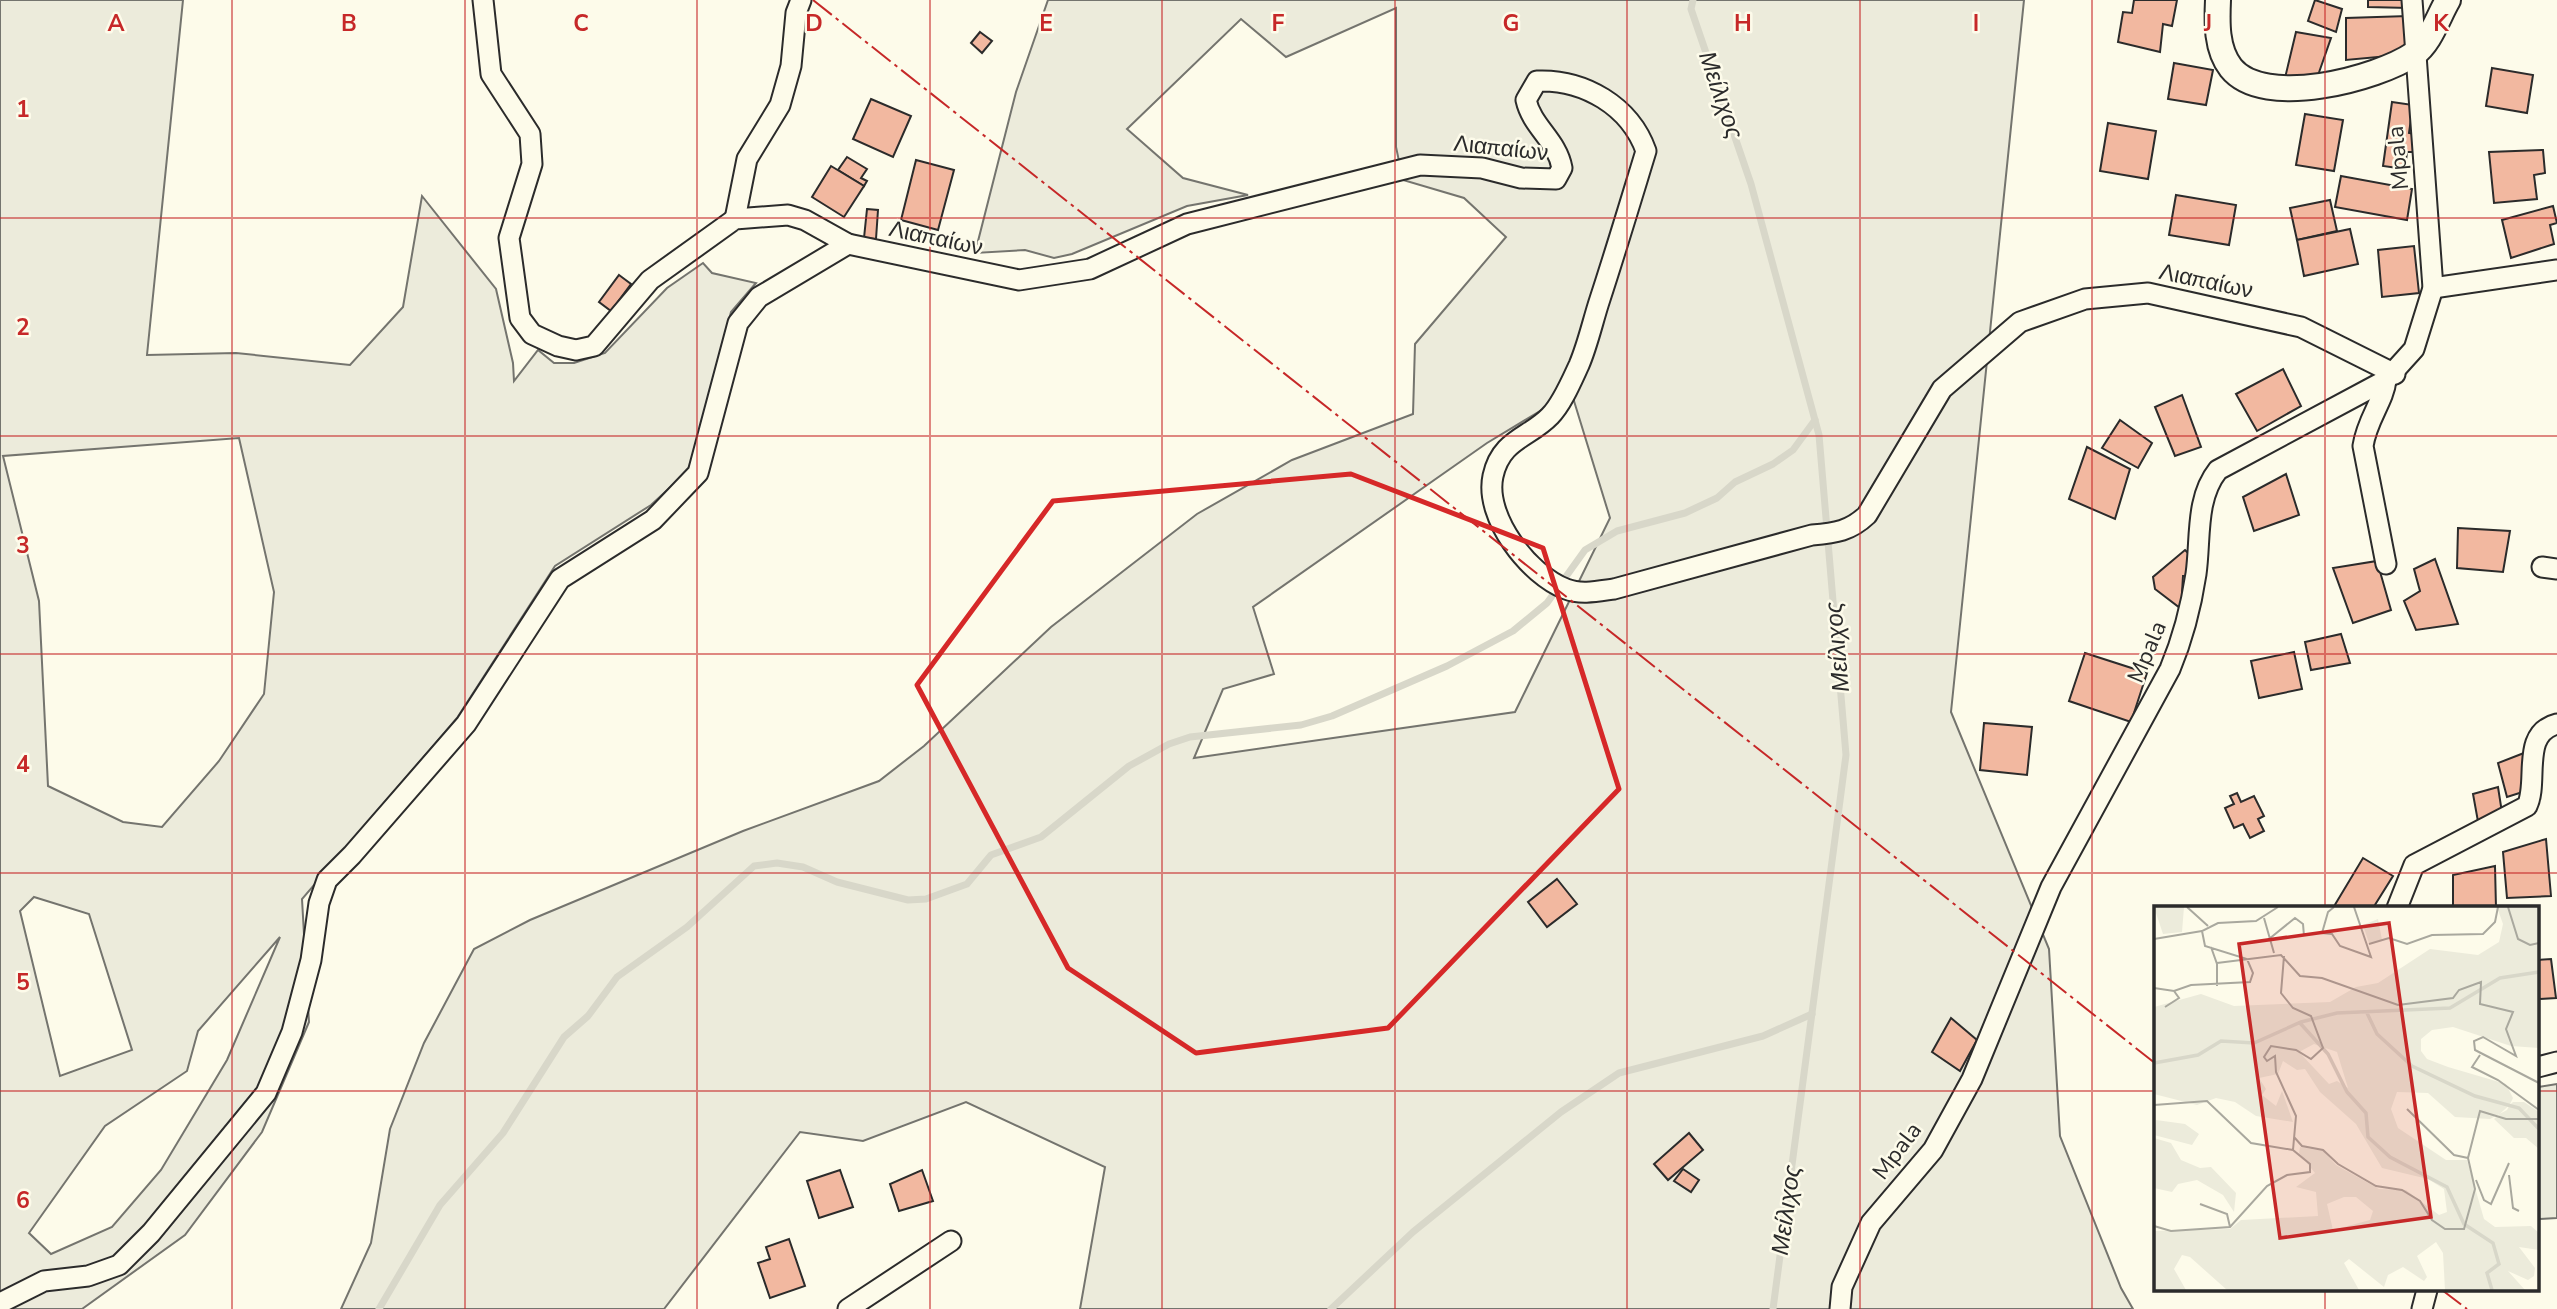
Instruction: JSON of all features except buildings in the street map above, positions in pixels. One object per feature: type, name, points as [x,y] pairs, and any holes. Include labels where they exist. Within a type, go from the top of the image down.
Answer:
[{"type":"street","points":[[482,0],[491,74],[530,134],[532,164],[509,238],[520,318],[532,334],[558,346],[576,350],[594,346],[650,280],[735,219],[747,159],[780,105],[791,66],[796,13],[801,0]]},
{"type":"street","points":[[2218,0],[2217,27],[2231,68],[2258,84],[2302,87],[2355,80],[2414,54],[2423,47],[2448,0]]},
{"type":"street","name":"Mpala","points":[[1840,1309],[1842,1287],[1871,1223],[1933,1150],[1972,1079],[2050,887],[2170,668],[2185,633],[2196,574],[2207,484],[2218,470],[2390,377],[2414,349],[2433,288],[2412,0]]},
{"type":"street","name":"Λιαπαίων","points":[[735,219],[788,215],[805,220],[848,244],[1019,280],[1090,269],[1187,224],[1420,165],[1482,168],[1521,178],[1556,179],[1562,168],[1560,154],[1548,134],[1530,116],[1526,100],[1538,81],[1561,80],[1605,97],[1640,132],[1646,151],[1580,364],[1550,416],[1524,433],[1500,456],[1493,476],[1491,498],[1510,539],[1525,561],[1568,590],[1588,592],[1614,589],[1812,535],[1840,532],[1854,527],[1867,515],[1942,389],[2021,322],[2085,299],[2148,293],[2301,327],[2390,377]]},
{"type":"street","points":[[0,1304],[44,1281],[88,1276],[119,1265],[151,1233],[266,1093],[292,1032],[312,960],[319,903],[327,880],[466,724],[560,579],[653,520],[698,473],[738,323],[759,297],[848,244]]},
{"type":"street","points":[[2433,288],[2557,270]]},
{"type":"street","points":[[2386,564],[2363,446],[2366,427],[2382,399],[2390,377]]},
{"type":"street","points":[[2398,906],[2414,865],[2527,806],[2533,793],[2532,756],[2538,739],[2557,724]]},
{"type":"street","points":[[2540,1066],[2557,1062]]},
{"type":"street","points":[[848,1309],[951,1241]]},
{"type":"street","points":[[2422,1309],[2426,1292]]},
{"type":"highlighted area","points":[[1351,474],[1543,548],[1619,789],[1388,1028],[1196,1053],[1068,968],[917,685],[1053,501]]},
{"type":"shaded area","points":[[0,0],[183,0],[147,355],[236,353],[350,365],[403,307],[422,196],[496,289],[513,363],[514,381],[538,350],[554,363],[574,363],[605,353],[667,288],[703,263],[712,273],[756,283],[731,312],[689,470],[651,505],[555,566],[457,718],[302,899],[309,1022],[262,1132],[185,1235],[82,1309],[0,1309]],"holes":[[[239,438],[274,592],[264,694],[219,761],[162,827],[123,822],[48,786],[39,601],[3,456]],[[34,897],[89,914],[132,1050],[60,1076],[20,911]],[[280,937],[227,1060],[161,1170],[112,1227],[51,1254],[29,1233],[105,1126],[187,1071],[198,1031]]]},
{"type":"shaded area","points":[[1048,0],[2024,0],[1951,712],[2049,949],[2060,1136],[2121,1288],[2133,1309],[1080,1309],[1105,1167],[966,1102],[863,1141],[800,1132],[664,1309],[341,1309],[371,1243],[390,1129],[424,1043],[474,949],[530,920],[743,831],[879,781],[924,746],[1051,627],[1197,514],[1292,460],[1413,414],[1415,344],[1506,237],[1464,198],[1403,180],[1396,147],[1396,8],[1286,57],[1241,19],[1127,129],[1183,178],[1248,195],[1187,206],[1072,254],[1054,258],[1025,250],[975,253],[1016,92]],"holes":[[[1566,375],[1610,518],[1515,712],[1194,758],[1223,689],[1274,674],[1253,607],[1487,443],[1545,408]]]},
{"type":"shaded area","points":[[2557,1084],[2557,1218],[2540,1219],[2540,1087]]},
{"type":"waterway","name":"Μείλιχος","points":[[1693,0],[1691,9],[1751,184],[1819,435],[1846,755],[1773,1309]]},
{"type":"waterway","points":[[379,1309],[440,1205],[503,1133],[564,1037],[588,1016],[617,977],[687,927],[754,866],[777,863],[803,867],[837,882],[908,900],[926,899],[967,884],[991,855],[1041,837],[1129,766],[1169,744],[1190,737],[1301,725],[1332,716],[1447,666],[1513,631],[1547,603],[1585,550],[1617,531],[1685,513],[1717,498],[1735,482],[1773,464],[1793,450],[1815,420]]},
{"type":"waterway","points":[[1331,1309],[1413,1232],[1561,1112],[1619,1073],[1763,1036],[1812,1014]]},
{"type":"power","points":[[813,0],[2154,1062]]},
{"type":"power","points":[[2445,1292],[2467,1309]]}]
